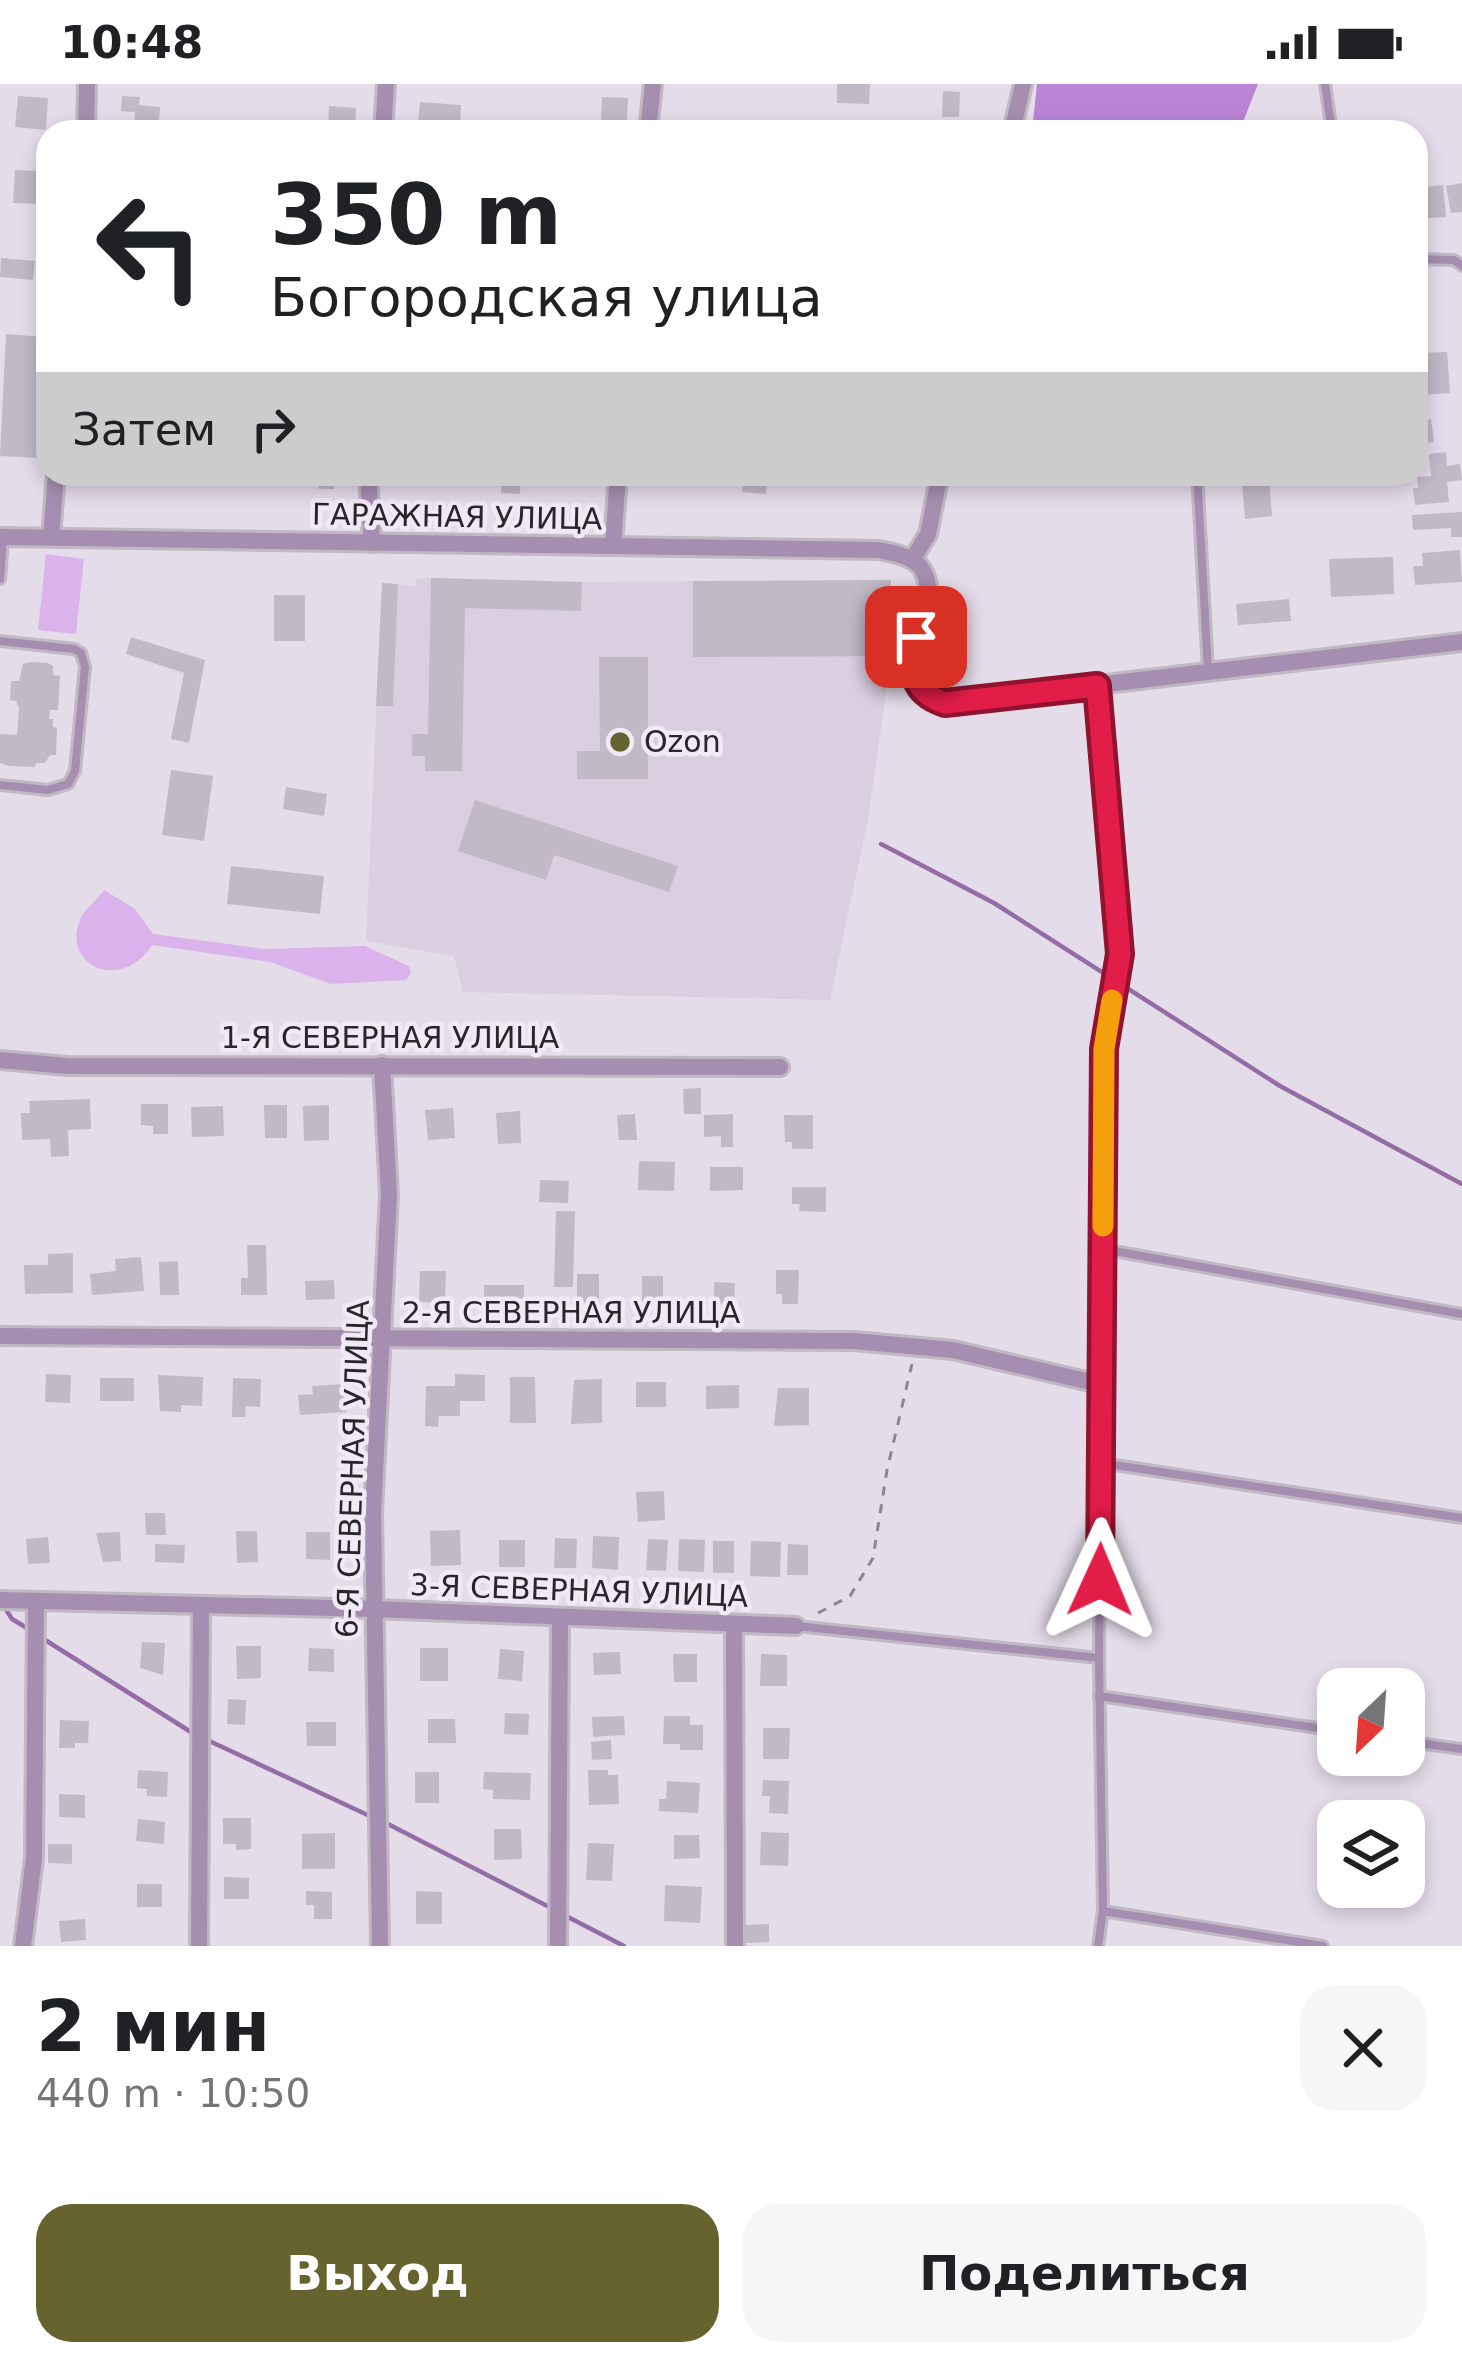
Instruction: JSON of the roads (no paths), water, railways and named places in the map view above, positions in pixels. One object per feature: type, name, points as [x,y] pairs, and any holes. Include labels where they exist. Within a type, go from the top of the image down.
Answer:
[{"type":"street","points":[[86,120],[87,84]]},
{"type":"street","points":[[384,120],[386,84]]},
{"type":"street","points":[[649,120],[653,84]]},
{"type":"street","points":[[1015,120],[1023,84]]},
{"type":"street","points":[[51,537],[55,486]]},
{"type":"street","points":[[369,486],[373,543]]},
{"type":"street","points":[[613,546],[617,486]]},
{"type":"street","points":[[938,486],[928,534],[912,560],[927,583],[913,674],[934,699],[970,702],[1462,642]]},
{"type":"street","name":"ГАРАЖНАЯ УЛИЦА","points":[[2,537],[859,547],[912,560]]},
{"type":"street","name":"1-Я СЕВЕРНАЯ УЛИЦА","points":[[0,1060],[67,1066],[779,1066]]},
{"type":"street","name":"6-Я СЕВЕРНАЯ УЛИЦА","points":[[380,1946],[373,1512],[389,1194],[382,1065]]},
{"type":"street","name":"2-Я СЕВЕРНАЯ УЛИЦА","points":[[0,1336],[854,1341],[953,1350],[1103,1384]]},
{"type":"street","name":"3-Я СЕВЕРНАЯ УЛИЦА","points":[[0,1600],[796,1626]]},
{"type":"street","points":[[23,1946],[34,1858],[36,1601]]},
{"type":"street","points":[[200,1946],[201,1605]]},
{"type":"street","points":[[557,1946],[560,1619]]},
{"type":"street","points":[[734,1626],[735,1946]]},
{"type":"lane","points":[[1324,84],[1330,120]]},
{"type":"lane","points":[[1428,259],[1454,260],[1462,266]]},
{"type":"lane","points":[[1198,486],[1209,673]]},
{"type":"lane","points":[[0,579],[2,537]]},
{"type":"lane","points":[[0,640],[74,649],[81,653],[85,668],[75,771],[68,784],[48,790],[0,785]]},
{"type":"lane","points":[[1097,686],[1120,954],[1104,1049],[1099,1658],[1103,1911],[1098,1946]]},
{"type":"lane","points":[[1103,1249],[1462,1314]]},
{"type":"lane","points":[[1102,1463],[1462,1518]]},
{"type":"lane","points":[[796,1626],[1099,1658]]},
{"type":"lane","points":[[1100,1696],[1317,1728]]},
{"type":"lane","points":[[1425,1744],[1462,1749]]},
{"type":"lane","points":[[1103,1911],[1323,1946]]},
{"type":"waterway","points":[[881,844],[994,903],[1280,1086],[1462,1184]]},
{"type":"waterway","points":[[5,1608],[12,1619],[32,1631]]},
{"type":"waterway","points":[[42,1638],[194,1734]]},
{"type":"waterway","points":[[205,1739],[374,1818]]},
{"type":"waterway","points":[[384,1822],[555,1910]]},
{"type":"waterway","points":[[566,1916],[624,1946]]},
{"type":"place","name":"Ozon","points":[[620,742]]}]
